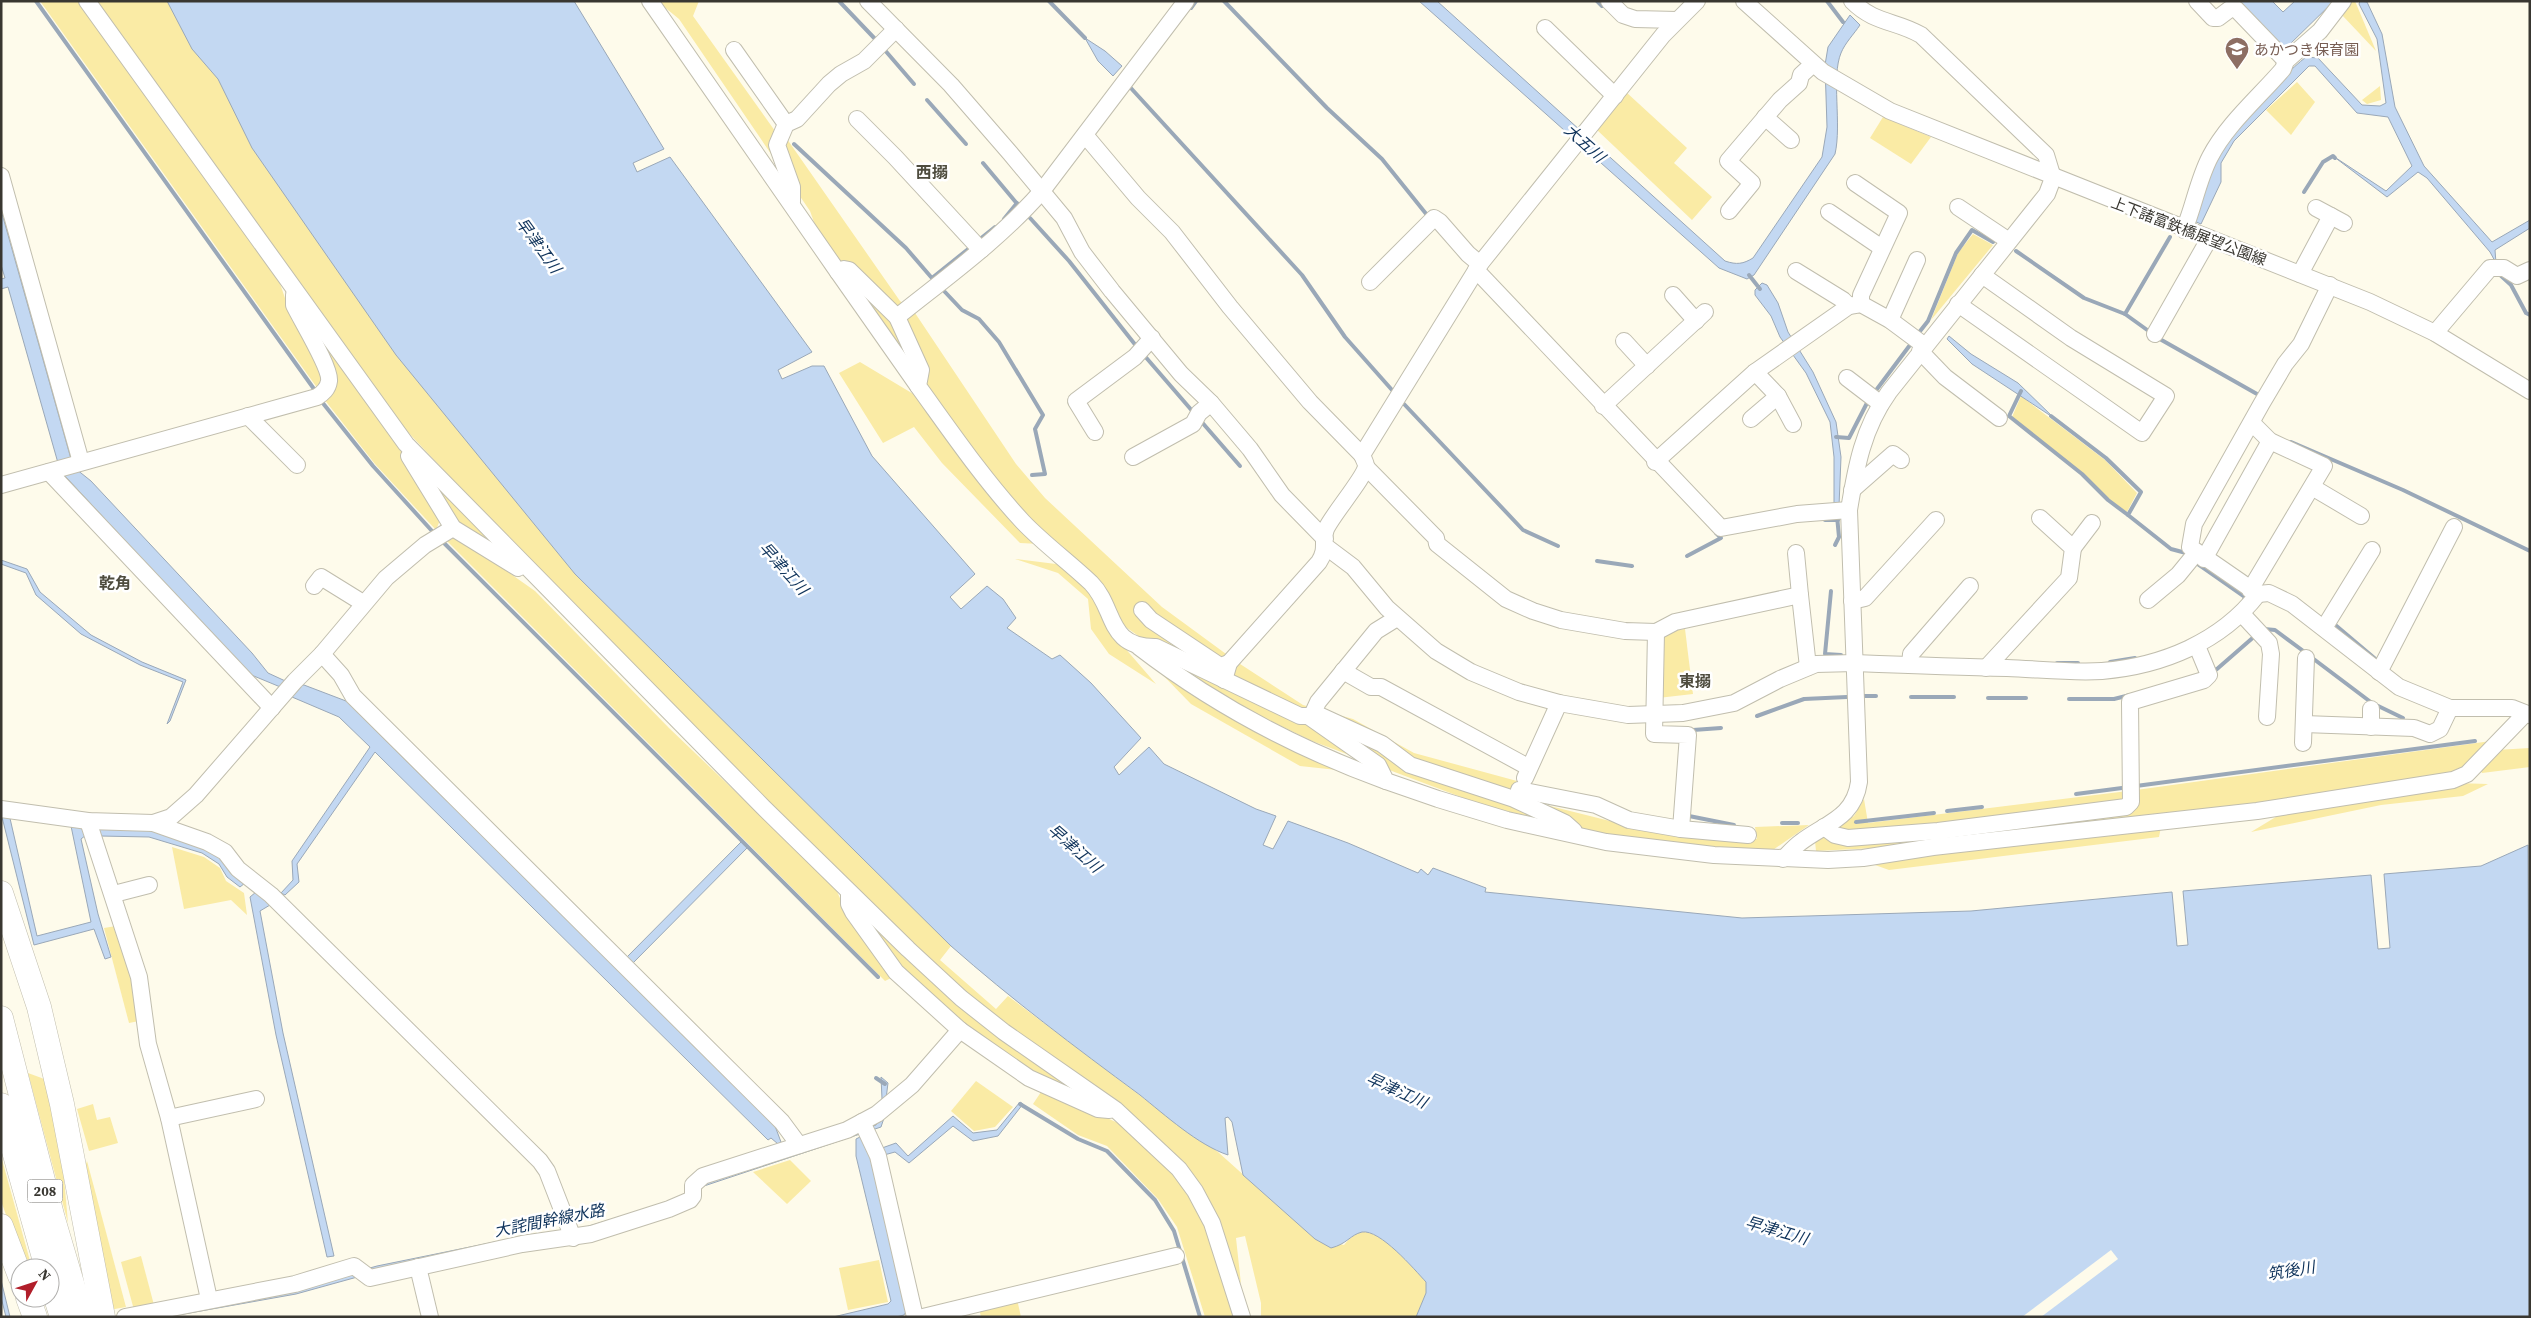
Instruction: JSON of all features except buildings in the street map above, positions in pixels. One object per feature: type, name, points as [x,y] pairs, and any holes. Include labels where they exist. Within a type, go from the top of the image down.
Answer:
[{"type":"highway","points":[[1,893],[39,1007],[62,1104],[103,1317]]},
{"type":"highway","name":"208","points":[[1,1018],[16,1059],[53,1219],[82,1317]]},
{"type":"highway","points":[[16,1059],[48,1049]]},
{"type":"highway","name":"208","points":[[1,1105],[44,1258]]},
{"type":"highway","points":[[1,1226],[13,1258]]},
{"type":"street","points":[[88,1],[406,444],[538,580],[850,893],[961,998],[1004,1032],[1116,1110],[1179,1169],[1195,1191],[1212,1223],[1242,1317]]},
{"type":"street","points":[[650,1],[978,470],[1024,522],[1093,585],[1102,599],[1110,620],[1123,636],[1173,673],[1228,707],[1316,752],[1438,800],[1507,820],[1606,842],[1714,855],[1828,860],[1862,858],[1933,847],[2257,810],[2453,780],[2467,774],[2527,715],[2512,708],[2450,708],[2399,686],[2381,667],[2328,622],[2269,593],[2254,592],[2196,558],[2190,547],[2194,524],[2285,364],[2301,344],[2330,285]]},
{"type":"street","points":[[868,1],[886,39],[951,86],[1064,218],[1082,252],[1145,346],[1181,374],[1202,411],[1250,449],[1282,495],[1325,542],[1354,566],[1397,618],[1436,651],[1471,672],[1519,692],[1560,704],[1628,715],[1683,713],[1734,702],[1816,664],[1910,659],[2103,671],[2157,660],[2197,646],[2242,614],[2324,466],[2270,440],[2252,423]]},
{"type":"street","points":[[897,317],[1019,217],[1042,191],[1186,1]]},
{"type":"street","points":[[1609,1],[1623,15],[1634,19],[1677,20]]},
{"type":"street","points":[[1224,680],[1229,663],[1325,553],[1325,531],[1363,474],[1364,461],[1478,267],[1677,20],[1697,1]]},
{"type":"street","points":[[1728,210],[1752,182],[1728,161],[1765,117],[1799,82],[1801,75],[1818,68],[1744,1]]},
{"type":"street","points":[[2197,1],[2213,18],[2218,18],[2230,9],[2236,9],[2286,62]]},
{"type":"street","points":[[2184,230],[2210,156],[2221,140],[2283,69],[2286,62],[2320,31],[2343,1]]},
{"type":"street","points":[[1783,859],[1800,842],[1844,813],[1857,795],[1859,782],[1852,601],[1840,511],[1852,490],[1874,398],[1919,343],[1958,304],[1982,275],[2047,194],[2054,178],[2046,155],[1921,35],[1908,27],[1871,17],[1855,4]]},
{"type":"street","points":[[1545,28],[1615,96]]},
{"type":"street","points":[[792,204],[792,187],[777,144],[786,124],[797,119],[829,84],[841,74],[864,62],[886,39]]},
{"type":"street","points":[[734,50],[786,124]]},
{"type":"street","name":"上下諸富鉄橋展望公園線","points":[[1818,68],[1842,85],[1890,111],[2184,230],[2330,285],[2435,333],[2530,391]]},
{"type":"street","points":[[1765,117],[1791,140]]},
{"type":"street","points":[[857,119],[981,250]]},
{"type":"street","points":[[1084,135],[1138,198],[1172,232],[1230,307],[1310,402],[1436,538],[1437,544],[1506,599],[1532,611],[1561,620],[1626,631],[1656,632],[1675,622],[1800,595]]},
{"type":"street","points":[[1,176],[79,463]]},
{"type":"street","points":[[1655,462],[1755,372],[1791,345],[1855,305],[1899,213],[1855,183]]},
{"type":"street","points":[[1958,207],[2009,241]]},
{"type":"street","points":[[2300,274],[2338,219],[2316,208]]},
{"type":"street","points":[[1829,212],[1882,248]]},
{"type":"street","points":[[1370,282],[1434,218],[1440,222],[1603,406],[1720,528],[1797,514],[1840,511]]},
{"type":"street","points":[[2155,334],[2209,239]]},
{"type":"street","points":[[1890,320],[1917,260]]},
{"type":"street","points":[[2435,333],[2490,268],[2504,268],[2517,276],[2530,270]]},
{"type":"street","points":[[838,272],[844,269],[849,270],[897,317],[921,370],[918,386]]},
{"type":"street","points":[[1796,271],[1843,300],[1890,320],[1919,343],[1945,377],[1999,418]]},
{"type":"street","points":[[1958,304],[2142,433],[2166,396],[2071,338],[1982,275]]},
{"type":"street","points":[[1,485],[317,397],[325,391],[329,381],[327,369],[294,305],[294,289]]},
{"type":"street","points":[[1603,406],[1700,316],[1673,295]]},
{"type":"street","points":[[1624,341],[1646,366]]},
{"type":"street","points":[[1095,432],[1076,401],[1145,346]]},
{"type":"street","points":[[1755,372],[1778,396],[1793,424]]},
{"type":"street","points":[[1847,378],[1874,398]]},
{"type":"street","points":[[1751,419],[1778,396]]},
{"type":"street","points":[[1133,457],[1193,424],[1202,411]]},
{"type":"street","points":[[248,416],[297,465]]},
{"type":"street","points":[[2148,600],[2196,558],[2270,440]]},
{"type":"street","points":[[406,444],[409,455],[453,528],[538,580]]},
{"type":"street","points":[[1852,490],[1893,454],[1902,460]]},
{"type":"street","points":[[53,471],[272,708]]},
{"type":"street","points":[[2312,487],[2361,516]]},
{"type":"street","points":[[2040,518],[2073,548]]},
{"type":"street","points":[[1852,601],[1865,598],[1936,520]]},
{"type":"street","points":[[1990,663],[2069,578],[2073,548],[2092,523]]},
{"type":"street","points":[[2381,667],[2454,527]]},
{"type":"street","points":[[153,823],[171,817],[181,810],[295,681],[322,654],[363,602],[386,578],[424,544],[453,528]]},
{"type":"street","points":[[2328,622],[2372,550]]},
{"type":"street","points":[[1796,553],[1808,667]]},
{"type":"street","points":[[314,586],[321,577],[363,602]]},
{"type":"street","points":[[1910,659],[1970,586]]},
{"type":"street","points":[[1142,610],[1151,620],[1220,666],[1229,663]]},
{"type":"street","points":[[2242,614],[2260,631],[2269,643],[2271,654],[2267,717]]},
{"type":"street","points":[[1310,715],[1343,670],[1376,632],[1397,618]]},
{"type":"street","points":[[1656,632],[1656,714],[1654,718],[1654,734],[1688,735],[1681,829]]},
{"type":"street","points":[[1824,827],[1835,834],[1848,838],[1938,830],[2126,807],[2131,802],[2130,702],[2204,680],[2209,671],[2197,646]]},
{"type":"street","points":[[1139,647],[1156,647],[1300,716],[1310,715],[1382,744],[1410,765],[1517,794],[1596,805],[1629,820],[1681,829],[1748,835]]},
{"type":"street","points":[[322,654],[341,675],[353,696],[782,1122],[799,1145]]},
{"type":"street","points":[[2303,742],[2306,658]]},
{"type":"street","points":[[1343,670],[1371,687],[1381,687],[1528,767]]},
{"type":"street","points":[[1517,794],[1528,767],[1534,762],[1560,704]]},
{"type":"street","points":[[2304,724],[2414,728],[2430,734],[2440,729],[2450,708]]},
{"type":"street","points":[[2371,709],[2371,726]]},
{"type":"street","points":[[1310,715],[1378,765],[1386,781]]},
{"type":"street","points":[[1517,794],[1565,823],[1582,837]]},
{"type":"street","points":[[1,809],[88,821],[153,823],[207,842],[225,852],[238,869],[271,895],[540,1161],[571,1232]]},
{"type":"street","points":[[88,821],[114,894],[139,977],[148,1044],[169,1118],[209,1299]]},
{"type":"street","points":[[114,894],[149,885]]},
{"type":"street","points":[[850,893],[849,904],[853,912],[896,972],[960,1030],[1029,1078],[1098,1109],[1116,1110]]},
{"type":"street","points":[[125,1317],[209,1299],[295,1284],[354,1266],[370,1278],[571,1232],[591,1234],[669,1209],[690,1200],[693,1190],[703,1176],[847,1130],[865,1127],[912,1085],[960,1030]]},
{"type":"street","points":[[169,1118],[256,1099]]},
{"type":"street","points":[[865,1127],[878,1156],[915,1317]]},
{"type":"street","points":[[923,1317],[1176,1256]]},
{"type":"street","points":[[418,1267],[430,1317]]},
{"type":"shaded area","points":[[40,1],[81,1],[275,269],[286,301],[321,367],[324,381],[318,389]]},
{"type":"shaded area","points":[[97,1],[180,1],[759,754],[951,946],[940,960],[996,1009],[1008,996],[1179,1125],[1218,1152],[1315,1239],[1344,1245],[1355,1235],[1363,1232],[1379,1237],[1406,1260],[1426,1282],[1426,1293],[1416,1317],[1261,1317],[1261,1303],[1245,1236],[1236,1238],[1241,1284],[1215,1214],[1197,1182],[990,1014],[917,949],[564,598],[405,429]]},
{"type":"shaded area","points":[[657,1],[699,1],[693,16],[775,131],[787,139],[900,301],[915,313],[1016,464],[1045,498],[1162,607],[1237,662],[1303,705],[1353,719],[1414,753],[1517,781],[1504,801],[1530,801],[1634,827],[1757,839],[1755,827],[1809,825],[1770,852],[1686,847],[1596,832],[1485,806],[1312,741],[1235,704],[1120,623],[984,468],[819,236],[810,211],[679,19]]},
{"type":"shaded area","points":[[2351,1],[2355,1],[2376,51],[2342,15]]},
{"type":"shaded area","points":[[2297,82],[2315,102],[2291,135],[2266,110]]},
{"type":"shaded area","points":[[2380,86],[2381,100],[2367,104],[2362,100]]},
{"type":"shaded area","points":[[1626,92],[1687,148],[1674,163],[1712,197],[1692,220],[1596,129]]},
{"type":"shaded area","points":[[1883,117],[1931,137],[1911,164],[1870,138]]},
{"type":"shaded area","points":[[1973,234],[1993,245],[1931,320],[1958,253]]},
{"type":"shaded area","points":[[304,315],[399,444],[440,520],[436,530],[375,464],[324,399],[334,387]]},
{"type":"shaded area","points":[[860,362],[920,398],[1040,544],[1020,543],[942,463],[914,427],[883,443],[839,373]]},
{"type":"shaded area","points":[[2021,396],[2105,460],[2137,493],[2127,512],[2110,500],[2080,471],[2012,417]]},
{"type":"shaded area","points":[[420,465],[512,561],[459,524]]},
{"type":"shaded area","points":[[458,537],[535,591],[669,728],[835,887],[843,905],[891,978],[885,981],[447,541]]},
{"type":"shaded area","points":[[1015,559],[1064,565],[1094,592],[1105,625],[1156,684],[1109,654],[1091,629],[1088,599],[1058,573]]},
{"type":"shaded area","points":[[1685,629],[1693,694],[1658,698],[1658,633]]},
{"type":"shaded area","points":[[1152,664],[1346,771],[1300,766],[1191,704]]},
{"type":"shaded area","points":[[2491,741],[2496,750],[2530,748],[2530,767],[2482,773],[2479,768],[2266,802],[1875,848],[1816,851],[1815,841],[1854,816],[1864,799],[1868,823],[2136,790]]},
{"type":"shaded area","points":[[2455,783],[2488,784],[2463,796],[2381,805],[2251,832],[2284,812]]},
{"type":"shaded area","points":[[2161,827],[2159,837],[1889,870],[1875,865],[1912,857]]},
{"type":"shaded area","points":[[172,847],[204,857],[220,868],[226,881],[244,893],[247,915],[231,900],[184,909]]},
{"type":"shaded area","points":[[857,906],[1090,1098],[1027,1074],[948,1012],[893,962]]},
{"type":"shaded area","points":[[116,926],[135,982],[139,1021],[129,1023],[104,928]]},
{"type":"shaded area","points":[[28,1073],[47,1080],[60,1133],[68,1223]]},
{"type":"shaded area","points":[[976,1081],[1013,1107],[995,1127],[974,1131],[951,1111]]},
{"type":"shaded area","points":[[1043,1089],[1118,1123],[1169,1169],[1205,1220],[1233,1317],[1205,1317],[1177,1227],[1158,1199],[1107,1146],[1078,1135],[1033,1104]]},
{"type":"shaded area","points":[[93,1104],[97,1120],[110,1117],[118,1143],[89,1151],[77,1109]]},
{"type":"shaded area","points":[[1,1156],[29,1258],[26,1258],[13,1234],[1,1201]]},
{"type":"shaded area","points":[[790,1160],[811,1181],[787,1204],[753,1172]]},
{"type":"shaded area","points":[[87,1161],[126,1307],[109,1310],[84,1169]]},
{"type":"shaded area","points":[[141,1256],[154,1305],[134,1310],[121,1262]]},
{"type":"shaded area","points":[[879,1260],[888,1302],[848,1310],[839,1268]]},
{"type":"shaded area","points":[[1017,1299],[1021,1317],[981,1317],[979,1308]]},
{"type":"water","points":[[167,1],[574,1],[664,149],[633,163],[637,172],[670,157],[812,352],[778,370],[782,379],[812,366],[824,366],[872,456],[975,574],[950,597],[961,609],[987,586],[1003,599],[1016,618],[1007,628],[1052,659],[1060,655],[1091,683],[1141,738],[1114,767],[1119,775],[1149,747],[1164,764],[1256,809],[1276,816],[1263,845],[1273,849],[1288,821],[1348,843],[1418,873],[1421,869],[1428,875],[1433,868],[1486,888],[1485,892],[1742,918],[1971,911],[2172,892],[2177,946],[2188,945],[2183,891],[2371,875],[2378,949],[2390,948],[2384,874],[2481,866],[2528,845],[2530,1317],[1416,1317],[1426,1293],[1426,1282],[1387,1243],[1369,1233],[1362,1232],[1331,1248],[1315,1239],[1243,1175],[1232,1122],[1228,1117],[1225,1118],[1228,1155],[1205,1144],[1182,1129],[997,985],[951,946],[575,574],[396,355],[252,148],[218,79],[192,49]]},
{"type":"water","name":"大五川","points":[[1419,1],[1437,1],[1725,261],[1740,263],[1753,258],[1822,157],[1827,127],[1825,65],[1828,47],[1850,15],[1860,25],[1847,42],[1838,63],[1837,142],[1835,154],[1754,275],[1747,279],[1719,268]]},
{"type":"water","points":[[2238,1],[2272,1],[2283,12],[2295,1],[2334,1],[2287,47],[2281,47]]},
{"type":"water","points":[[2360,1],[2367,2],[2382,34],[2395,107],[2424,166],[2492,242],[2530,220],[2530,228],[2495,250],[2496,263],[2490,252],[2427,178],[2418,172],[2387,197],[2333,156],[2386,191],[2412,166],[2388,117],[2357,113],[2315,66],[2309,66],[2234,141],[2221,163],[2221,182],[2201,224],[2194,221],[2208,173],[2219,153],[2254,108],[2306,57],[2318,58],[2362,105],[2380,106],[2386,103],[2377,39],[2359,4]]},
{"type":"water","points":[[1085,38],[1105,51],[1122,66],[1113,76],[1098,61]]},
{"type":"water","points":[[1,210],[71,459],[76,469],[91,481],[252,653],[268,673],[294,685],[304,685],[346,701],[775,1126],[781,1142],[778,1144],[771,1138],[768,1140],[375,752],[297,864],[299,882],[285,895],[281,893],[293,880],[292,861],[370,747],[339,717],[292,697],[290,691],[249,674],[65,476],[58,463],[8,287],[1,289],[1,279],[5,278],[1,265]]},
{"type":"water","points":[[1762,283],[1767,285],[1778,303],[1788,332],[1813,372],[1836,422],[1841,457],[1839,506],[1834,506],[1834,457],[1830,422],[1806,373],[1780,337],[1771,316],[1755,295],[1755,290]]},
{"type":"water","points":[[1949,336],[1971,354],[2018,383],[2054,418],[1972,364],[1947,339]]},
{"type":"water","points":[[1,560],[27,569],[40,592],[91,635],[142,662],[186,680],[170,721],[167,724],[183,682],[140,665],[81,634],[36,595],[26,573],[1,564]]},
{"type":"water","points":[[1,813],[9,814],[37,936],[91,922],[71,826],[79,824],[86,831],[86,835],[81,839],[98,914],[111,957],[105,959],[94,929],[34,945]]},
{"type":"water","points":[[101,827],[151,829],[216,854],[245,883],[240,887],[227,877],[219,864],[202,853],[149,837],[100,836],[98,831]]},
{"type":"water","points":[[742,841],[748,847],[632,964],[626,958]]},
{"type":"water","points":[[256,892],[270,905],[260,911],[283,1033],[334,1256],[327,1257],[276,1035],[250,897]]},
{"type":"water","points":[[881,1077],[888,1083],[886,1099],[882,1099]]},
{"type":"water","points":[[1020,1102],[1023,1104],[998,1136],[973,1141],[953,1126],[909,1163],[895,1152],[884,1155],[882,1148],[896,1143],[908,1156],[953,1116],[973,1133],[997,1130]]},
{"type":"water","points":[[881,1117],[884,1118],[881,1127],[698,1188],[674,1203],[587,1230],[379,1271],[296,1294],[167,1317],[295,1289],[377,1266],[524,1236],[586,1227],[674,1200],[699,1184],[876,1125]]},
{"type":"water","points":[[860,1137],[871,1154],[907,1310],[904,1315],[896,1317],[833,1317],[888,1304],[891,1301],[856,1156],[856,1139]]},
{"type":"water","points":[[1,1280],[10,1317],[6,1317],[1,1297]]},
{"type":"pier","points":[[2111,1250],[2118,1259],[2041,1317],[2022,1317]]},
{"type":"waterway","points":[[36,1],[314,389]]},
{"type":"waterway","points":[[839,1],[877,41]]},
{"type":"waterway","points":[[1049,1],[1085,38]]},
{"type":"waterway","points":[[1191,8],[1196,1]]},
{"type":"waterway","points":[[1224,1],[1327,108],[1382,159],[1427,215]]},
{"type":"waterway","points":[[1597,1],[1602,6]]},
{"type":"waterway","points":[[1827,1],[1843,22]]},
{"type":"waterway","points":[[883,48],[914,84]]},
{"type":"waterway","points":[[1131,83],[1129,86],[1302,275],[1345,337],[1392,390]]},
{"type":"waterway","points":[[927,100],[966,144]]},
{"type":"waterway","points":[[794,144],[906,248],[931,277]]},
{"type":"waterway","points":[[2304,192],[2323,162],[2333,156],[2335,158]]},
{"type":"waterway","points":[[983,163],[1019,206]]},
{"type":"waterway","points":[[1004,219],[1017,203]]},
{"type":"waterway","points":[[1030,218],[1069,261],[1137,347]]},
{"type":"waterway","points":[[980,239],[995,227]]},
{"type":"waterway","points":[[1917,335],[1928,321],[1956,253],[1972,230],[1993,242]]},
{"type":"waterway","points":[[2125,314],[2170,237]]},
{"type":"waterway","points":[[932,278],[972,246]]},
{"type":"waterway","points":[[2016,251],[2084,298],[2125,314],[2150,332]]},
{"type":"waterway","points":[[2499,274],[2511,285],[2526,313],[2530,315]]},
{"type":"waterway","points":[[1749,275],[1760,289]]},
{"type":"waterway","points":[[945,292],[962,310],[979,319],[999,342],[1043,415],[1035,429],[1045,474],[1032,475]]},
{"type":"waterway","points":[[2158,338],[2257,394]]},
{"type":"waterway","points":[[1874,393],[1913,341]]},
{"type":"waterway","points":[[1143,354],[1194,413]]},
{"type":"waterway","points":[[2021,391],[2009,416],[2082,474],[2108,500],[2128,515]]},
{"type":"waterway","points":[[1836,437],[1849,438],[1868,401]]},
{"type":"waterway","points":[[322,402],[373,466],[432,531]]},
{"type":"waterway","points":[[1404,404],[1523,530],[1558,546]]},
{"type":"waterway","points":[[2051,416],[2106,458],[2141,492],[2128,515],[2171,549],[2186,553]]},
{"type":"waterway","points":[[1200,420],[1240,466]]},
{"type":"waterway","points":[[2291,442],[2403,490],[2530,551]]},
{"type":"waterway","points":[[1835,545],[1839,537],[1837,516]]},
{"type":"waterway","points":[[1825,520],[1838,520]]},
{"type":"waterway","points":[[1687,556],[1721,538],[1716,533]]},
{"type":"waterway","points":[[444,543],[878,977]]},
{"type":"waterway","points":[[1597,561],[1632,566]]},
{"type":"waterway","points":[[2195,562],[2245,597],[2244,600]]},
{"type":"waterway","points":[[1831,591],[1825,654],[1841,655]]},
{"type":"waterway","points":[[2333,623],[2379,662]]},
{"type":"waterway","points":[[2264,629],[2275,630],[2306,653]]},
{"type":"waterway","points":[[2211,671],[2217,669],[2256,635]]},
{"type":"waterway","points":[[2311,657],[2372,703],[2403,718]]},
{"type":"waterway","points":[[2110,662],[2135,658]]},
{"type":"waterway","points":[[2057,663],[2078,663]]},
{"type":"waterway","points":[[2069,699],[2114,699],[2130,695]]},
{"type":"waterway","points":[[1864,696],[1876,696]]},
{"type":"waterway","points":[[1757,716],[1804,699],[1847,697]]},
{"type":"waterway","points":[[1911,697],[1954,697]]},
{"type":"waterway","points":[[1988,698],[2026,698]]},
{"type":"waterway","points":[[1693,730],[1721,728]]},
{"type":"waterway","points":[[2136,786],[2475,741]]},
{"type":"waterway","points":[[2076,794],[2122,788]]},
{"type":"waterway","points":[[1947,811],[1982,807]]},
{"type":"waterway","points":[[1856,822],[1934,813]]},
{"type":"waterway","points":[[1689,816],[1734,825]]},
{"type":"waterway","points":[[1782,823],[1798,823]]},
{"type":"waterway","name":"大詫間幹線水路","points":[[876,1078],[885,1084]]},
{"type":"waterway","points":[[1020,1104],[1078,1139],[1107,1151],[1155,1200],[1174,1231],[1200,1317]]},
{"type":"place","name":"あかつき保育園","points":[[2237,70]]},
{"type":"district","name":"西搦","points":[[932,172]]},
{"type":"district","name":"乾角","points":[[115,583]]},
{"type":"district","name":"東搦","points":[[1695,681]]},
{"type":"water label","name":"早津江川","points":[[539,245]]},
{"type":"water label","name":"早津江川","points":[[784,568]]},
{"type":"water label","name":"早津江川","points":[[1075,848]]},
{"type":"water label","name":"早津江川","points":[[1397,1090]]},
{"type":"water label","name":"早津江川","points":[[1777,1230]]},
{"type":"water label","name":"筑後川","points":[[2291,1270]]}]
